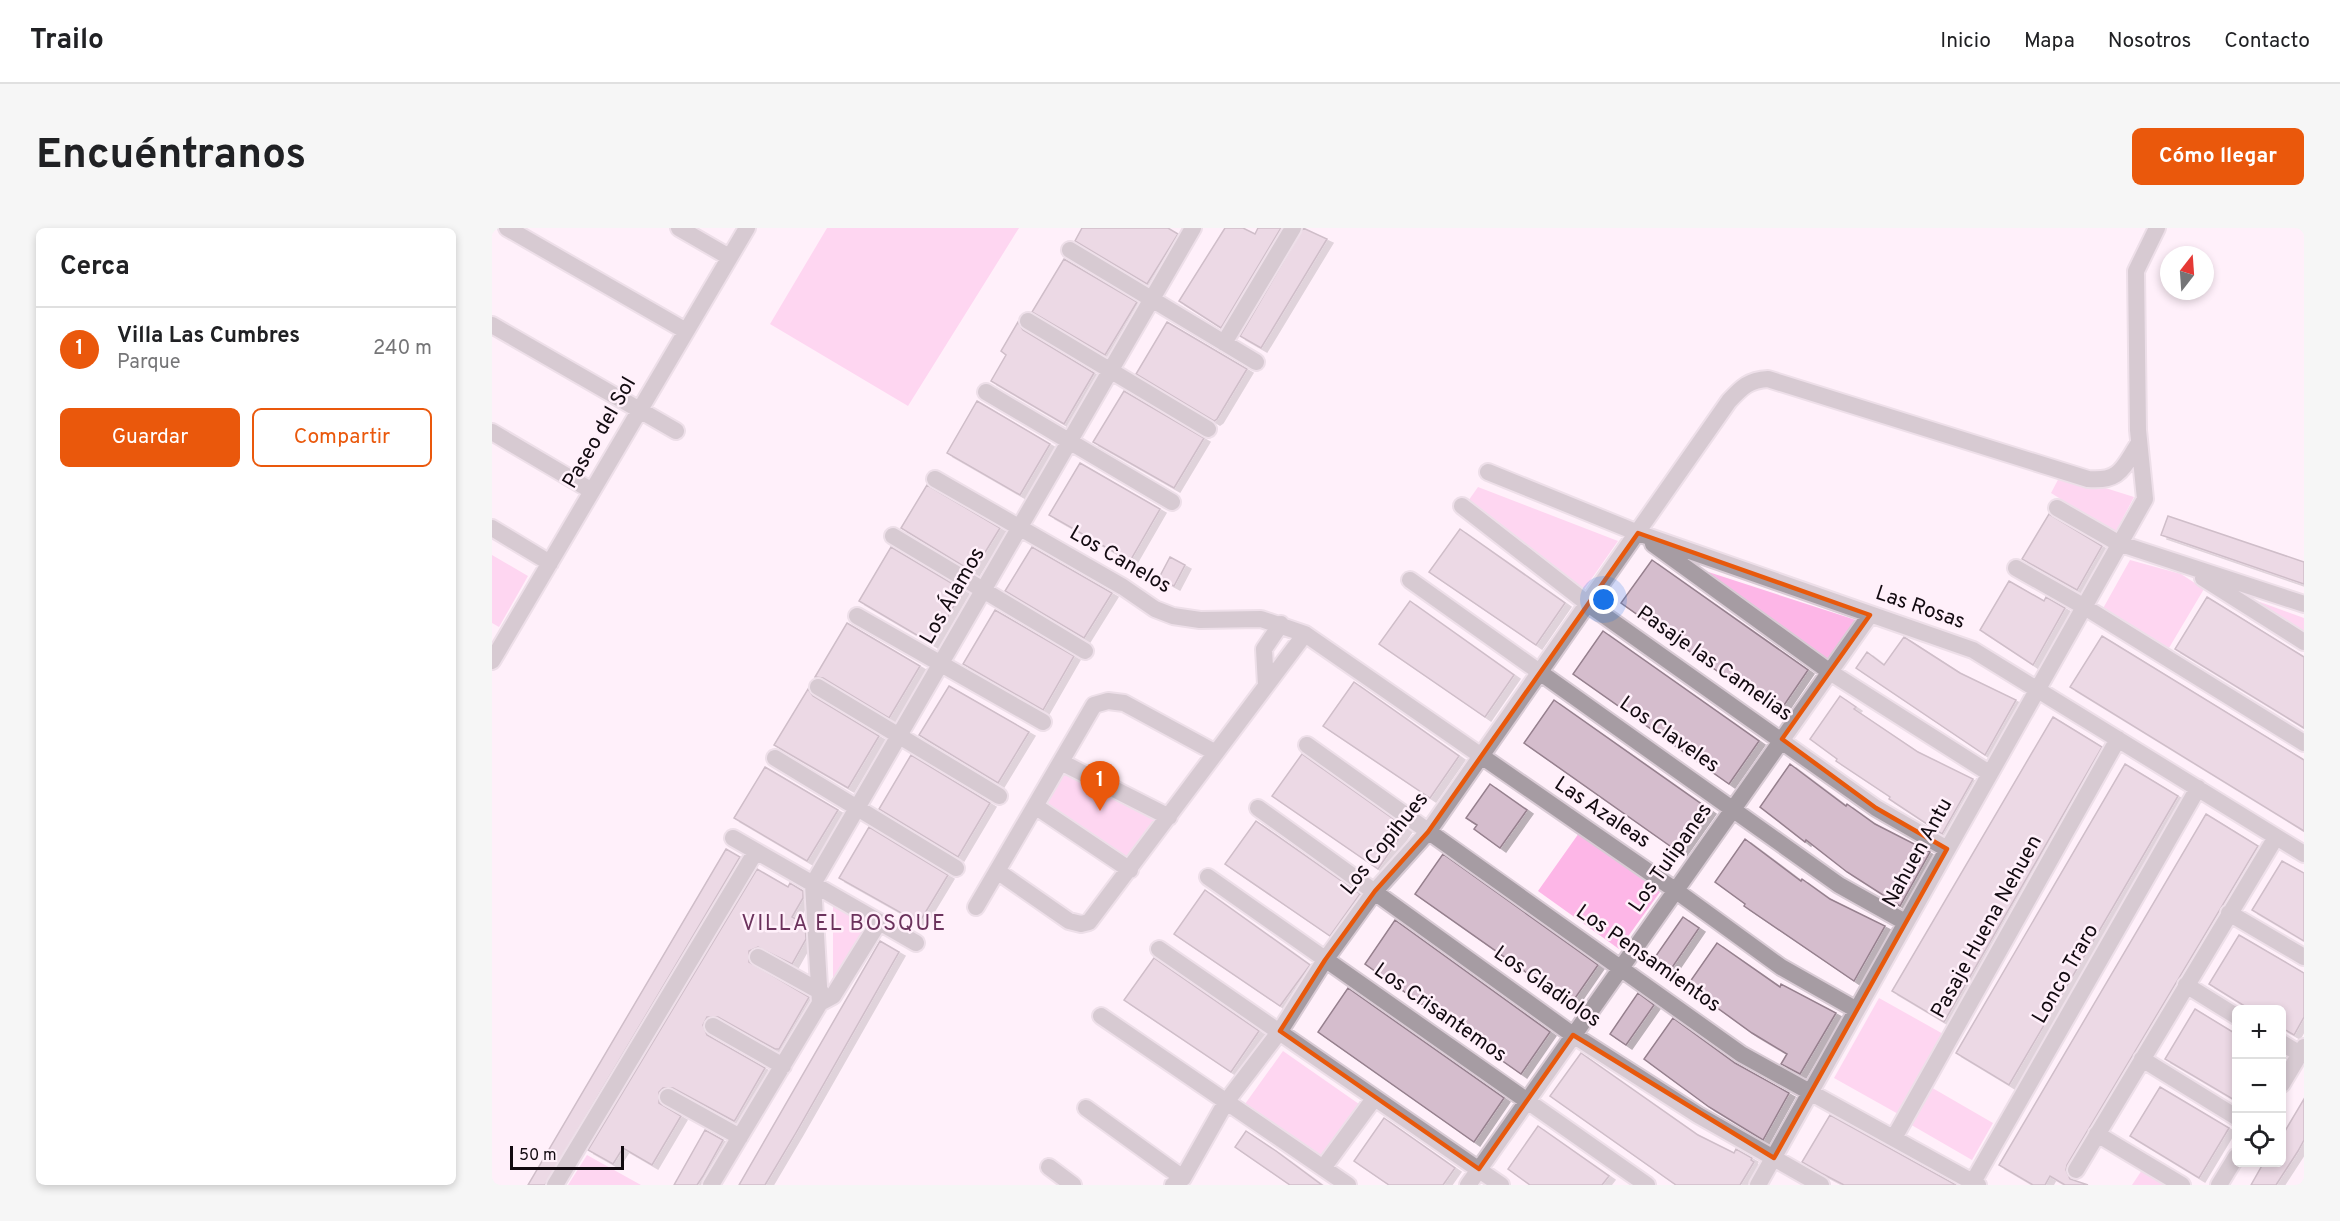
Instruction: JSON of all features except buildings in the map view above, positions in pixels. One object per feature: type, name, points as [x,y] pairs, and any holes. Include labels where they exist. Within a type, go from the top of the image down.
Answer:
[{"type":"street","points":[[507,228],[686,331]]},
{"type":"street","points":[[679,228],[729,258]]},
{"type":"street","name":"Paseo del Sol","points":[[492,661],[498,636],[550,563],[747,228]]},
{"type":"street","name":"Los Álamos","points":[[813,884],[1193,228]]},
{"type":"street","points":[[1224,343],[1293,228]]},
{"type":"street","name":"Nahuen Antu","points":[[1758,1185],[1812,1092],[1855,1009],[2145,499],[2139,443],[2136,271],[2157,228]]},
{"type":"street","points":[[1070,250],[1256,362]]},
{"type":"street","points":[[1028,321],[1208,429]]},
{"type":"street","points":[[492,324],[676,431]]},
{"type":"street","name":"Los Copihues","points":[[1177,1183],[1226,1102],[1280,1031],[1325,960],[1375,891],[1428,832],[1729,401],[1744,385],[1753,380],[1768,379],[2088,479],[2106,481],[2118,475],[2139,443]]},
{"type":"street","points":[[986,392],[1172,502]]},
{"type":"street","points":[[492,432],[592,491]]},
{"type":"street","name":"Las Rosas","points":[[1488,472],[1638,533],[1973,650],[2304,854]]},
{"type":"street","name":"Los Canelos","points":[[934,479],[1155,609],[1173,616],[1200,620],[1262,619],[1281,624],[1305,634],[1358,669]]},
{"type":"street","name":"Pasaje las Camelias","points":[[1462,506],[1588,604],[1782,739],[1876,808],[1947,849]]},
{"type":"street","points":[[2057,508],[2118,543],[2304,604]]},
{"type":"street","points":[[492,528],[550,563]]},
{"type":"street","points":[[1638,533],[1830,672],[1921,732],[1989,773]]},
{"type":"street","points":[[892,536],[1085,651]]},
{"type":"street","points":[[2182,564],[2304,642]]},
{"type":"street","points":[[2016,568],[2083,606],[2304,743]]},
{"type":"street","name":"Los Claveles","points":[[1410,580],[1734,808],[1839,885],[1905,922]]},
{"type":"street","name":"Los Tulipanes","points":[[1468,1185],[1870,615]]},
{"type":"street","points":[[857,616],[1042,722]]},
{"type":"street","points":[[1266,685],[1264,649],[1281,624]]},
{"type":"street","points":[[997,871],[1069,921],[1081,924],[1096,916],[1305,634]]},
{"type":"street","name":"Las Azaleas","points":[[1358,669],[1480,757],[1675,890],[1781,967],[1855,1009]]},
{"type":"street","points":[[818,687],[999,796]]},
{"type":"street","points":[[976,907],[1094,705],[1108,701],[1124,703],[1216,753]]},
{"type":"street","name":"Pasaje Huena Nehuen","points":[[1894,1136],[2118,739]]},
{"type":"street","name":"Los Pensamientos","points":[[1307,745],[1741,1054],[1894,1136],[1976,1184]]},
{"type":"street","points":[[775,758],[956,868]]},
{"type":"street","points":[[1061,762],[1169,817]]},
{"type":"street","name":"Lonco Traro","points":[[1976,1184],[2198,789]]},
{"type":"street","points":[[1035,806],[1130,870]]},
{"type":"street","name":"Los Gladiolos","points":[[1258,808],[1573,1035],[1698,1115],[1821,1185]]},
{"type":"street","points":[[2076,1170],[2276,837]]},
{"type":"street","points":[[733,838],[916,943]]},
{"type":"street","points":[[555,1185],[756,851]]},
{"type":"street","name":"Los Crisantemos","points":[[1208,877],[1647,1185]]},
{"type":"street","points":[[711,1185],[821,998],[813,884]]},
{"type":"street","points":[[2229,913],[2304,957]]},
{"type":"street","points":[[758,957],[821,998],[832,996],[879,922]]},
{"type":"street","points":[[1159,949],[1280,1031],[1373,1100],[1501,1185]]},
{"type":"street","points":[[2186,985],[2232,1014]]},
{"type":"street","points":[[1101,1016],[1348,1185]]},
{"type":"street","points":[[713,1026],[783,1066]]},
{"type":"street","points":[[2286,1045],[2302,1051],[2286,1077]]},
{"type":"street","points":[[2142,1059],[2232,1115]]},
{"type":"street","points":[[668,1097],[740,1137]]},
{"type":"street","points":[[1323,1168],[1373,1100]]},
{"type":"street","points":[[1086,1108],[1177,1183]]},
{"type":"street","points":[[2097,1134],[2182,1185]]},
{"type":"street","points":[[2219,1185],[2232,1163]]},
{"type":"street","points":[[1049,1167],[1073,1185]]},
{"type":"highlighted area","points":[[1638,533],[1870,615],[1782,739],[1876,808],[1947,849],[1774,1158],[1573,1035],[1479,1169],[1280,1031],[1325,960],[1375,891],[1428,832]]},
{"type":"shaded area","points":[[827,228],[1019,228],[908,406],[770,324]]},
{"type":"shaded area","points":[[2061,474],[2134,497],[2115,533],[2051,493]]},
{"type":"shaded area","points":[[1478,487],[1618,541],[1583,591],[1466,504]]},
{"type":"shaded area","points":[[492,555],[528,576],[499,627],[492,623]]},
{"type":"shaded area","points":[[2130,560],[2181,574],[2204,589],[2166,653],[2101,612]]},
{"type":"shaded area","points":[[1690,566],[1856,620],[1827,663]]},
{"type":"shaded area","points":[[2260,602],[2304,618],[2304,636],[2256,606]]},
{"type":"shaded area","points":[[1063,769],[1161,818],[1129,862],[1042,804]]},
{"type":"shaded area","points":[[1579,833],[1660,892],[1619,949],[1538,891]]},
{"type":"shaded area","points":[[833,906],[868,925],[833,986]]},
{"type":"shaded area","points":[[1879,998],[1945,1035],[1900,1115],[1834,1078]]},
{"type":"shaded area","points":[[1283,1051],[1369,1111],[1323,1172],[1244,1110],[1245,1104]]},
{"type":"shaded area","points":[[1929,1086],[1993,1123],[1972,1160],[1908,1123]]},
{"type":"shaded area","points":[[587,1155],[641,1185],[568,1185]]},
{"type":"shaded area","points":[[2142,1170],[2166,1185],[2132,1185]]},
{"type":"place","name":"Villa Las Cumbres","points":[[1100,811]]},
{"type":"district","name":"VILLA EL BOSQUE","points":[[844,924]]}]
